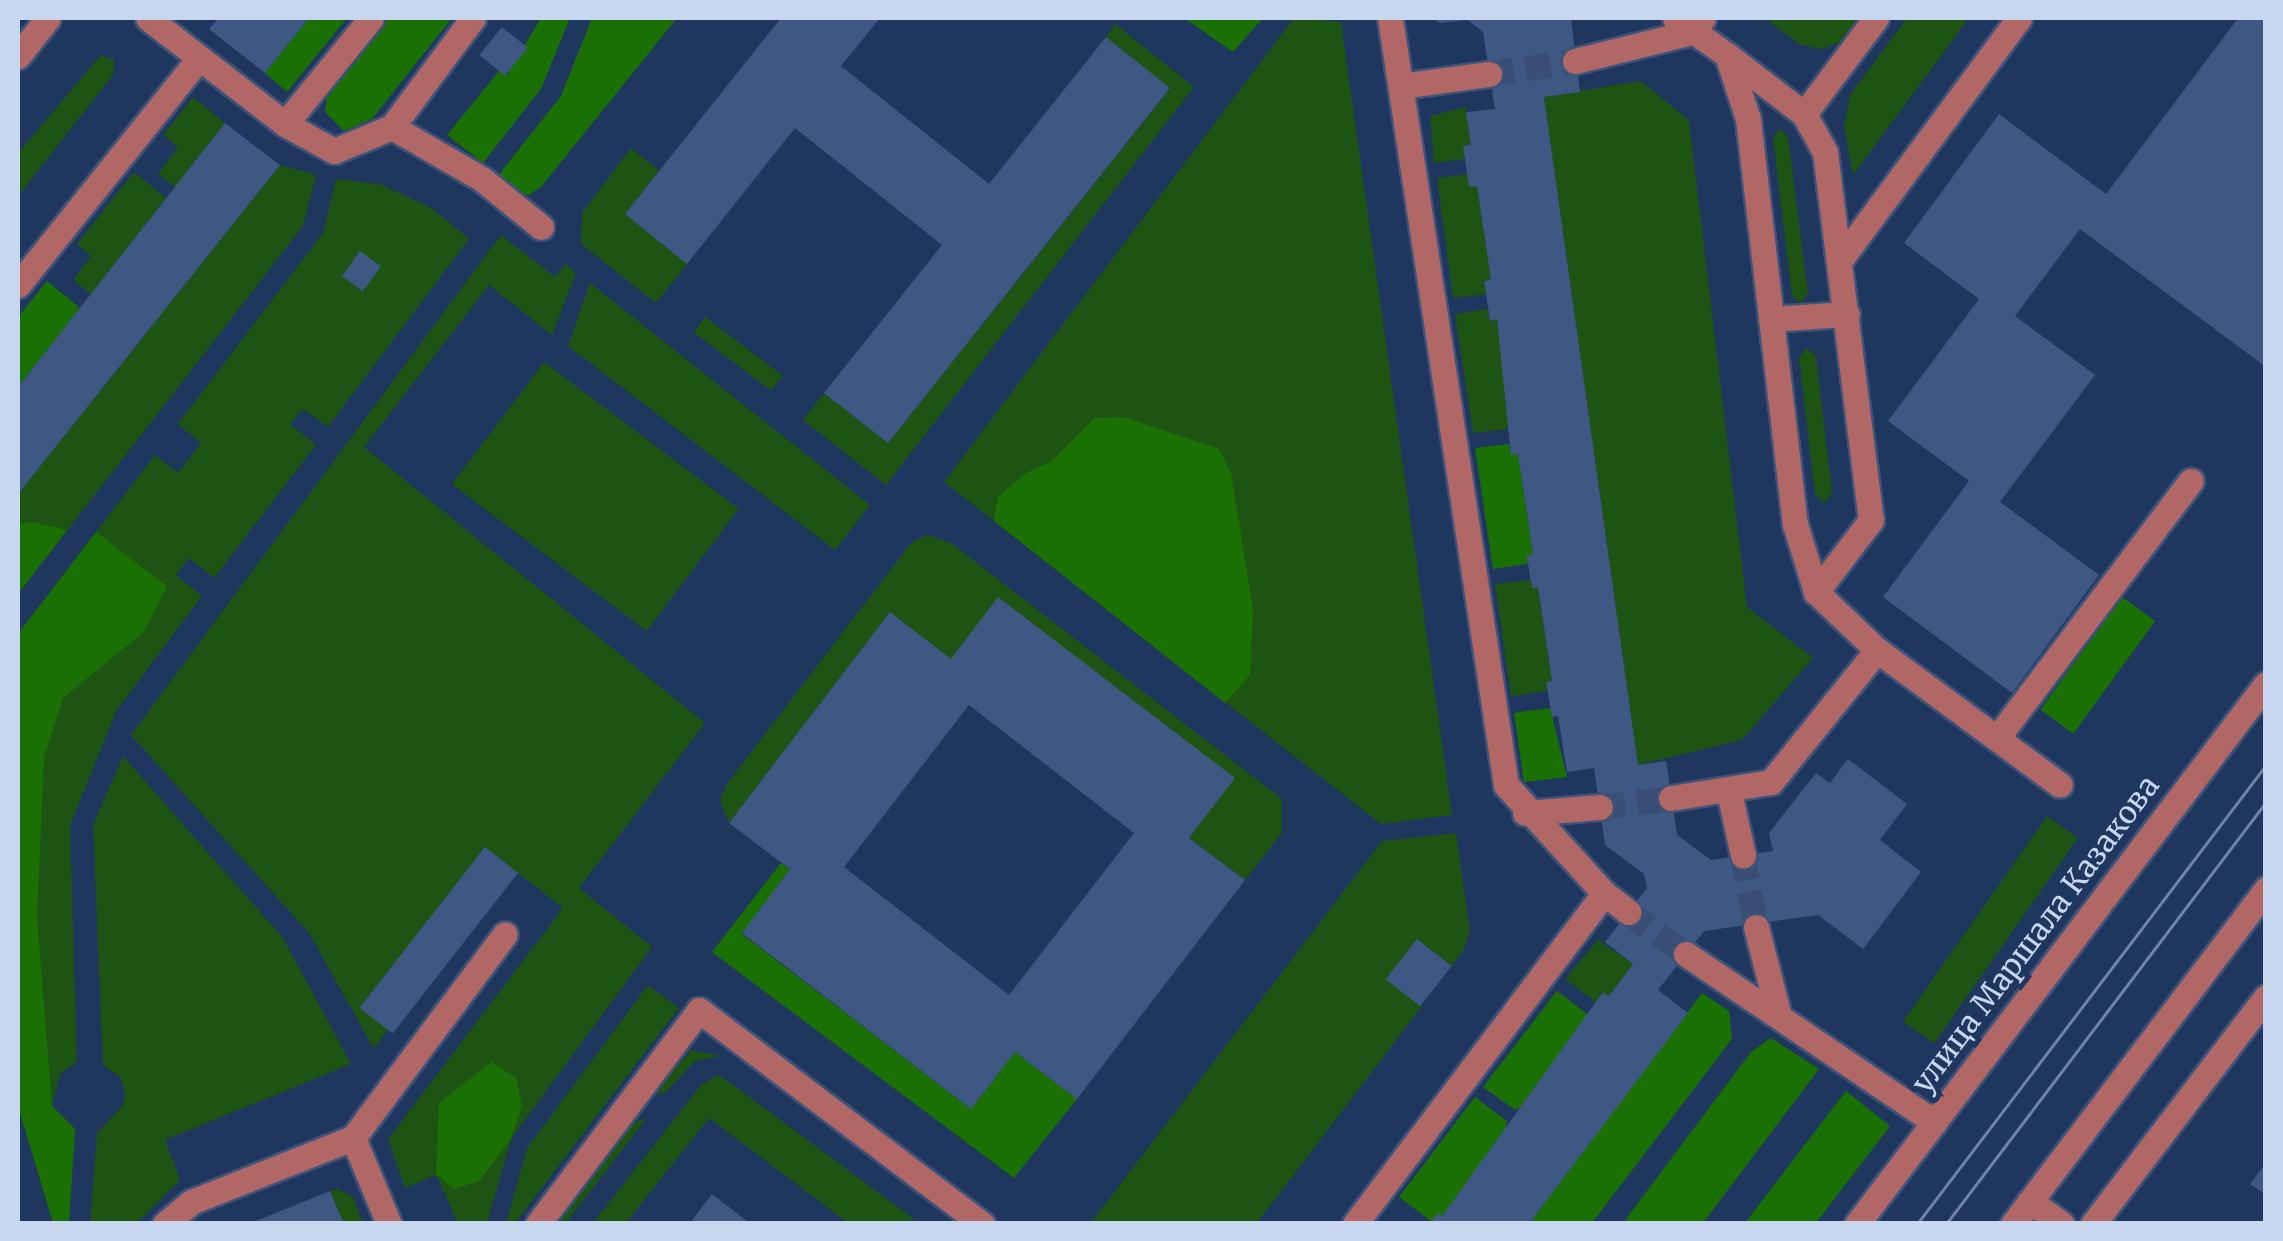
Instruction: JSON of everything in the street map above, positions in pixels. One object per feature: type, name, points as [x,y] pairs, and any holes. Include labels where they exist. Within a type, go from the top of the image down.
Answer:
[{"type":"street","points":[[18,56],[48,18]]},
{"type":"street","points":[[148,18],[197,61],[284,124],[334,152],[392,127],[473,18]]},
{"type":"street","points":[[284,124],[371,18]]},
{"type":"street","points":[[1390,18],[1506,785],[1525,813],[1604,894],[1628,912]]},
{"type":"street","points":[[1804,114],[1876,18]]},
{"type":"street","points":[[1840,260],[2019,18]]},
{"type":"street","points":[[1575,61],[1690,22],[1727,56],[1804,114],[1825,152],[1848,314],[1870,520],[1816,592]]},
{"type":"street","points":[[1727,56],[1748,119],[1794,524],[1816,592],[1877,650],[2060,784]]},
{"type":"street","points":[[18,285],[197,61]]},
{"type":"street","points":[[1401,86],[1489,74]]},
{"type":"street","points":[[392,127],[482,179],[541,227]]},
{"type":"street","points":[[1772,319],[1848,314]]},
{"type":"street","points":[[1997,738],[2191,481]]},
{"type":"street","points":[[1671,798],[1728,792],[1771,782],[1785,770],[1877,650]]},
{"type":"street","name":"улица Маршала Казакова","points":[[1856,1224],[2266,684]]},
{"type":"street","points":[[1728,792],[1743,855]]},
{"type":"street","points":[[1525,813],[1600,807]]},
{"type":"street","points":[[2014,1224],[2266,889]]},
{"type":"street","points":[[1355,1224],[1604,894]]},
{"type":"street","points":[[1756,926],[1779,1016]]},
{"type":"street","points":[[166,1224],[191,1202],[354,1138],[505,934]]},
{"type":"street","points":[[1686,954],[1934,1122]]},
{"type":"street","points":[[2093,1224],[2266,997]]},
{"type":"street","points":[[538,1224],[698,1010],[982,1224]]},
{"type":"street","points":[[354,1138],[389,1224]]},
{"type":"street","points":[[2030,1202],[2062,1224]]},
{"type":"green space","points":[[309,18],[347,18],[287,92],[265,73]]},
{"type":"green space","points":[[388,18],[452,18],[372,119],[344,131],[325,112],[327,97]]},
{"type":"green space","points":[[541,18],[570,18],[541,89],[483,163],[447,135],[499,71],[507,75]]},
{"type":"green space","points":[[592,18],[677,18],[541,187],[529,195],[516,193],[497,177],[561,96]]},
{"type":"green space","points":[[1184,18],[1263,18],[1233,52]]},
{"type":"green space","points":[[1294,18],[1341,22],[1452,815],[1381,824],[944,482]]},
{"type":"green space","points":[[1764,18],[1865,18],[1843,41],[1822,49],[1801,45]]},
{"type":"green space","points":[[1907,18],[1969,18],[1853,175],[1844,125],[1850,95]]},
{"type":"green space","points":[[1115,24],[1194,87],[886,485],[803,420],[824,393],[888,443],[1170,89],[1106,37]]},
{"type":"green space","points":[[101,55],[114,60],[113,75],[18,196],[18,153]]},
{"type":"green space","points":[[1641,81],[1689,120],[1747,607],[1813,658],[1742,740],[1638,765],[1544,97]]},
{"type":"green space","points":[[193,97],[225,123],[175,187],[158,174],[178,147],[163,135]]},
{"type":"green space","points":[[1466,107],[1471,145],[1463,147],[1465,159],[1434,163],[1430,116]]},
{"type":"green space","points":[[1779,129],[1788,136],[1808,294],[1800,303],[1792,296],[1773,137]]},
{"type":"green space","points":[[631,148],[659,171],[625,214],[687,264],[656,303],[581,244],[582,213]]},
{"type":"green space","points":[[280,165],[316,175],[303,226],[18,594],[18,494]]},
{"type":"green space","points":[[134,172],[166,198],[91,294],[73,280],[91,256],[77,244]]},
{"type":"green space","points":[[1467,174],[1469,186],[1477,186],[1491,280],[1484,281],[1486,294],[1453,298],[1437,178]]},
{"type":"green space","points":[[336,179],[380,184],[430,207],[469,239],[328,427],[303,409],[290,424],[316,445],[214,578],[189,558],[176,575],[202,596],[117,710],[70,825],[77,1062],[60,1074],[52,1106],[75,1129],[69,1223],[53,1223],[18,1106],[18,634],[155,455],[178,473],[201,443],[178,424],[323,233]]},
{"type":"green space","points":[[501,235],[555,277],[566,264],[576,273],[552,335],[489,285],[364,447],[705,723],[579,888],[652,947],[511,1139],[487,1223],[458,1223],[436,1175],[405,1188],[388,1139],[563,908],[485,847],[362,1008],[388,1029],[374,1049],[309,933],[131,735]]},
{"type":"green space","points":[[47,281],[80,308],[18,387],[18,317]]},
{"type":"green space","points":[[590,283],[870,505],[835,550],[568,346]]},
{"type":"green space","points":[[1488,309],[1490,320],[1497,319],[1512,417],[1507,429],[1473,433],[1455,314]]},
{"type":"green space","points":[[705,317],[782,375],[771,391],[694,332]]},
{"type":"green space","points":[[1806,348],[1816,356],[1832,493],[1824,503],[1815,494],[1799,358]]},
{"type":"green space","points":[[544,362],[739,509],[647,631],[452,484]]},
{"type":"green space","points":[[1123,417],[1219,449],[1231,473],[1253,609],[1250,675],[1225,703],[994,521],[998,497],[1026,473],[1052,461],[1095,418]]},
{"type":"green space","points":[[1509,444],[1511,455],[1518,454],[1533,554],[1527,555],[1528,564],[1493,569],[1475,448]]},
{"type":"green space","points":[[32,522],[67,530],[18,594],[18,524]]},
{"type":"green space","points":[[96,532],[167,586],[144,632],[63,698],[44,757],[37,917],[52,1106],[75,1129],[69,1223],[53,1223],[18,1106],[18,634]]},
{"type":"green space","points":[[927,535],[951,543],[1282,799],[1282,833],[1245,880],[890,613],[729,823],[720,801],[726,785],[911,543]]},
{"type":"green space","points":[[1530,580],[1538,587],[1552,681],[1547,691],[1511,696],[1495,584]]},
{"type":"green space","points":[[2122,597],[2155,621],[2073,734],[2040,709]]},
{"type":"green space","points":[[1550,708],[1567,777],[1524,782],[1514,713]]},
{"type":"green space","points":[[123,756],[283,938],[351,1064],[165,1140],[180,1180],[137,1223],[90,1223],[97,1133],[123,1105],[125,1094],[121,1078],[103,1065],[93,825]]},
{"type":"green space","points":[[2047,816],[2078,838],[1934,1043],[1903,1022]]},
{"type":"green space","points":[[1456,833],[1470,932],[1464,949],[1452,966],[1417,940],[1387,978],[1422,1006],[1257,1223],[1090,1224],[1382,841]]},
{"type":"green space","points":[[781,863],[790,869],[742,934],[971,1109],[1015,1052],[1077,1099],[1014,1178],[712,952]]},
{"type":"green space","points":[[1598,940],[1633,964],[1609,996],[1603,992],[1596,1002],[1565,979]]},
{"type":"green space","points":[[648,985],[679,1008],[515,1223],[506,1223],[527,1148]]},
{"type":"green space","points":[[1557,991],[1587,1014],[1582,1030],[1527,1104],[1515,1110],[1483,1087]]},
{"type":"green space","points":[[1702,993],[1729,1011],[1732,1039],[1592,1223],[1529,1224]]},
{"type":"green space","points":[[1771,1038],[1819,1069],[1703,1223],[1623,1223],[1751,1052]]},
{"type":"green space","points":[[691,1050],[721,1056],[695,1061],[666,1092],[653,1095]]},
{"type":"green space","points":[[492,1062],[516,1078],[522,1106],[511,1139],[479,1181],[454,1189],[436,1174],[439,1103]]},
{"type":"green space","points":[[718,1075],[919,1223],[848,1223],[709,1118],[626,1223],[593,1223],[702,1084]]},
{"type":"green space","points":[[1846,1091],[1890,1126],[1816,1223],[1745,1223]]},
{"type":"green space","points":[[1475,1097],[1507,1121],[1504,1134],[1442,1216],[1431,1221],[1399,1197]]},
{"type":"green space","points":[[646,1119],[566,1223],[553,1224],[630,1123]]},
{"type":"green space","points":[[338,1189],[353,1197],[363,1223],[344,1223],[330,1191]]},
{"type":"building","points":[[219,18],[309,18],[265,73],[209,29]]},
{"type":"building","points":[[781,18],[880,18],[841,66],[989,184],[1106,37],[1170,88],[888,443],[824,393],[942,245],[795,128],[687,264],[625,214]]},
{"type":"building","points":[[1432,18],[1571,18],[1580,92],[1544,97],[1638,765],[1666,761],[1677,835],[1711,860],[1773,851],[1769,833],[1816,773],[1830,783],[1848,759],[1907,804],[1880,840],[1921,872],[1863,949],[1818,915],[1704,931],[1658,990],[1688,1013],[1529,1224],[1429,1224],[1438,1213],[1442,1216],[1603,992],[1609,996],[1633,964],[1605,942],[1647,888],[1644,874],[1605,845],[1594,768],[1567,772],[1558,716],[1552,717],[1546,682],[1552,681],[1538,587],[1532,588],[1526,555],[1533,554],[1518,454],[1511,455],[1497,319],[1490,321],[1484,281],[1491,280],[1477,186],[1469,187],[1463,146],[1471,145],[1466,112],[1495,109],[1483,32],[1468,20],[1440,23]]},
{"type":"building","points":[[2238,18],[2266,18],[2266,367],[2080,229],[2015,316],[2095,375],[2000,502],[2099,575],[2012,693],[1883,597],[1969,481],[1888,421],[1979,299],[1904,243],[1999,114],[2106,194]]},
{"type":"building","points":[[502,27],[528,48],[505,76],[479,55]]},
{"type":"building","points":[[225,123],[280,165],[18,494],[18,387]]},
{"type":"building","points":[[360,251],[381,266],[363,291],[342,276]]},
{"type":"building","points":[[998,597],[1235,778],[1189,838],[1245,880],[1077,1099],[1015,1052],[971,1109],[742,933],[790,869],[729,823],[890,612],[951,659]],"holes":[[[969,705],[1134,833],[1009,995],[844,867]]]},
{"type":"building","points":[[485,847],[518,873],[393,1034],[359,1008]]},
{"type":"building","points":[[1417,939],[1452,966],[1420,1006],[1386,979]]},
{"type":"building","points":[[2266,1163],[2266,1195],[2250,1184]]},
{"type":"building","points":[[330,1191],[344,1224],[251,1224],[251,1223]]},
{"type":"building","points":[[712,1194],[751,1224],[689,1224]]},
{"type":"tunnel","points":[[1489,74],[1575,61]]},
{"type":"tunnel","points":[[1600,807],[1671,798]]},
{"type":"tunnel","points":[[1743,855],[1756,927]]},
{"type":"tunnel","points":[[1628,912],[1686,954]]},
{"type":"tram line","points":[[1917,1224],[2266,765]]},
{"type":"tram line","points":[[1946,1224],[2266,802]]}]
